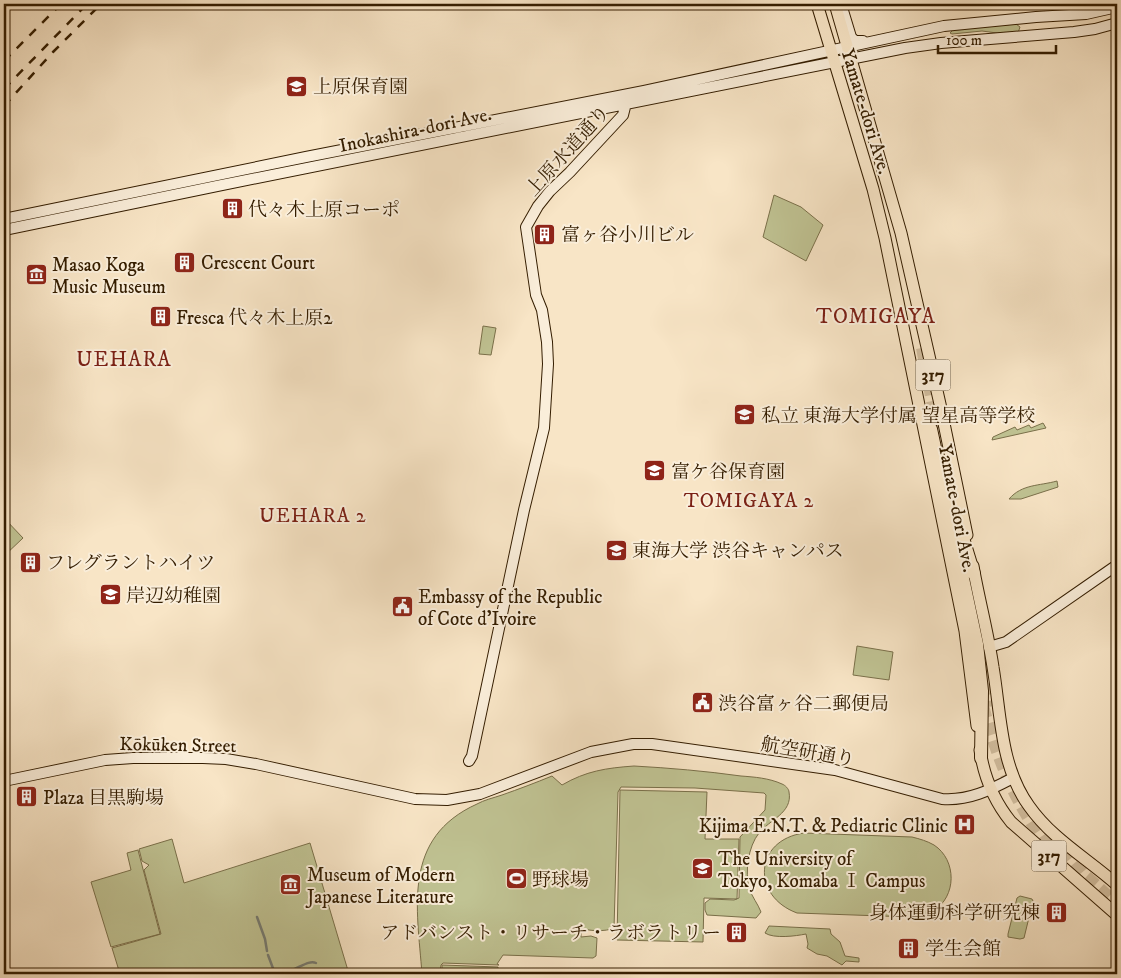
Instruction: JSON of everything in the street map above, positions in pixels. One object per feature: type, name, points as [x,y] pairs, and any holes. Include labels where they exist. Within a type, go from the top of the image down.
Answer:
[{"type":"highway","points":[[974,574],[934,428],[977,644],[982,691],[981,758]]},
{"type":"main road","name":"Yamate-dori Ave.","points":[[817,4],[881,222],[916,383],[965,631],[981,758],[991,789],[1005,814],[1018,830],[1116,914]]},
{"type":"main road","points":[[820,16],[827,18],[830,16],[829,4]]},
{"type":"main road","name":"Yamate-dori Ave.","points":[[835,4],[901,233],[956,480],[989,647],[1004,746],[1013,778],[1029,807],[1039,819],[1078,854],[1116,884]]},
{"type":"main road","points":[[841,4],[851,37],[855,41],[898,36],[970,22],[1086,14],[1117,7]]},
{"type":"main road","name":"Inokashira-dori Ave.","points":[[4,219],[306,157],[941,43],[1095,30],[1117,24]]},
{"type":"main road","name":"Inokashira-dori Ave.","points":[[4,230],[624,99],[830,50],[898,36]]},
{"type":"main road","name":"上原水道通り","points":[[469,761],[472,756],[524,510],[544,428],[547,342],[542,310],[536,295],[526,227],[538,206],[550,191],[622,116],[625,111],[624,99]]},
{"type":"main road","points":[[916,383],[917,375],[911,329],[914,325],[922,328]]},
{"type":"main road","points":[[989,647],[1006,642],[1117,565]]},
{"type":"main road","name":"航空研通り","points":[[4,781],[105,760],[203,758],[226,759],[256,764],[415,799],[447,800],[480,794],[591,752],[633,744],[652,744],[836,770],[942,799],[962,799],[991,789],[1013,778]]},
{"type":"green space","points":[[1016,24],[1020,27],[1018,33],[982,31],[950,33],[954,29]]},
{"type":"green space","points":[[774,195],[801,207],[823,225],[806,261],[763,237]]},
{"type":"green space","points":[[483,326],[496,328],[491,355],[479,354]]},
{"type":"green space","points":[[1043,423],[1046,428],[992,440],[993,437],[1015,427],[1017,430],[1029,425],[1031,428]]},
{"type":"green space","points":[[1057,481],[1058,487],[1021,499],[1009,499],[1025,488]]},
{"type":"green space","points":[[4,518],[23,538],[4,556]]},
{"type":"green space","points":[[857,646],[893,652],[889,680],[853,675]]},
{"type":"green space","points":[[634,766],[762,778],[777,782],[788,788],[789,799],[784,811],[763,828],[755,839],[750,852],[748,867],[749,888],[761,912],[756,918],[707,915],[705,903],[710,899],[734,900],[739,898],[740,837],[765,810],[766,795],[764,793],[695,788],[621,787],[618,792],[614,928],[597,931],[581,928],[581,937],[591,936],[597,938],[596,956],[593,958],[503,955],[497,964],[499,965],[443,963],[440,974],[422,974],[417,900],[420,877],[425,855],[436,835],[453,818],[483,801],[552,776],[562,785],[579,776],[596,771]]},
{"type":"green space","points":[[620,790],[707,792],[705,839],[739,839],[737,899],[704,898],[703,942],[617,940]]},
{"type":"green space","points":[[804,833],[912,837],[929,842],[942,852],[950,869],[950,888],[947,897],[941,905],[922,916],[797,913],[782,905],[772,894],[766,882],[764,869],[768,857],[775,846],[787,838]]},
{"type":"green space","points":[[172,839],[184,883],[310,843],[349,974],[120,974],[112,948],[161,934],[144,870],[149,865],[142,861],[139,849]]},
{"type":"green space","points":[[138,850],[160,934],[111,947],[91,882],[131,870],[127,853]]},
{"type":"green space","points":[[1020,896],[1032,899],[1033,901],[1024,938],[1020,939],[1008,937],[1008,934],[1017,898]]},
{"type":"green space","points":[[769,926],[830,929],[831,934],[840,942],[845,956],[859,958],[859,962],[846,961],[842,965],[827,956],[817,954],[807,948],[806,934],[791,936],[769,935],[765,933]]},
{"type":"green space","points":[[442,965],[498,967],[498,974],[442,974]]},
{"type":"waterway","points":[[257,917],[267,951]]},
{"type":"waterway","points":[[268,955],[274,971],[286,972],[307,963],[316,963]]},
{"type":"tunnel","points":[[922,348],[937,428]]},
{"type":"tunnel","points":[[983,647],[994,706]]},
{"type":"tunnel","points":[[983,706],[996,749],[1012,788],[1032,824],[1058,860]]},
{"type":"tunnel","points":[[1052,835],[1085,875],[1117,904]]},
{"type":"railway","points":[[4,61],[61,4]]},
{"type":"railway","points":[[4,89],[87,4]]},
{"type":"railway","points":[[4,106],[53,52],[101,4]]},
{"type":"place","name":"上原保育園","points":[[297,86]]},
{"type":"place","name":"代々木上原コーポ","points":[[232,209]]},
{"type":"place","name":"富ヶ谷小川ビル","points":[[545,234]]},
{"type":"place","name":"Crescent Court","points":[[185,262]]},
{"type":"place","name":"Masao Koga Music Museum","points":[[36,275]]},
{"type":"place","name":"Fresca 代々木上原2","points":[[160,317]]},
{"type":"place","name":"私立 東海大学付属 望星高等学校","points":[[745,415]]},
{"type":"place","name":"富ケ谷保育園","points":[[655,471]]},
{"type":"place","name":"東海大学 渋谷キャンパス","points":[[616,550]]},
{"type":"place","name":"フレグラントハイツ","points":[[30,562]]},
{"type":"place","name":"岸辺幼稚園","points":[[110,595]]},
{"type":"place","name":"Embassy of the Republic of Cote d'Ivoire","points":[[402,607]]},
{"type":"place","name":"渋谷富ヶ谷二郵便局","points":[[702,703]]},
{"type":"place","name":"Plaza 目黒駒場","points":[[27,797]]},
{"type":"place","name":"Kijima E.N.T. & Pediatric Clinic","points":[[964,825]]},
{"type":"place","name":"The University of Tokyo, Komaba Ⅰ Campus","points":[[702,869]]},
{"type":"place","name":"野球場","points":[[516,879]]},
{"type":"place","name":"Museum of Modern Japanese Literature","points":[[291,885]]},
{"type":"place","name":"身体運動科学研究棟","points":[[1056,912]]},
{"type":"place","name":"アドバンスト・リサーチ・ラボラトリー","points":[[737,932]]},
{"type":"place","name":"学生会館","points":[[909,948]]},
{"type":"district","name":"TOMIGAYA","points":[[876,316]]},
{"type":"district","name":"UEHARA","points":[[124,359]]},
{"type":"district","name":"TOMIGAYA 2","points":[[749,500]]},
{"type":"district","name":"UEHARA 2","points":[[313,515]]}]
